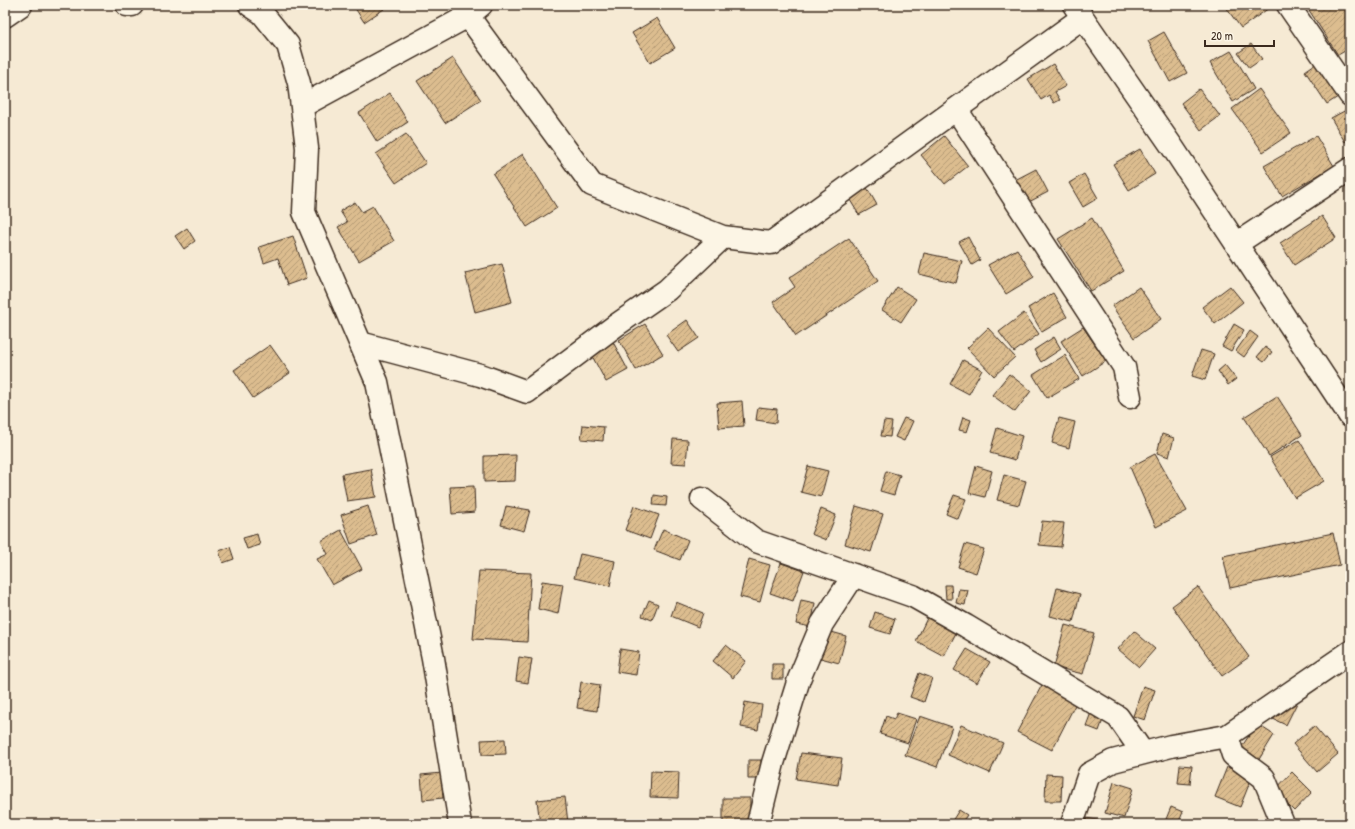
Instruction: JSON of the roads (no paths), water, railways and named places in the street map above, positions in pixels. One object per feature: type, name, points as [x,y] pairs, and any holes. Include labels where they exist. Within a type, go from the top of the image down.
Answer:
[{"type":"street","points":[[5,16],[22,5]]},
{"type":"street","points":[[127,5],[132,5]]},
{"type":"street","points":[[1288,5],[1350,95]]},
{"type":"street","points":[[260,8],[288,45],[299,83],[307,148],[304,212],[377,382],[433,658],[460,824]]},
{"type":"street","points":[[302,106],[475,10],[592,185],[723,237],[771,242],[956,109],[1078,11],[1173,148],[1350,416]]},
{"type":"street","points":[[956,109],[1124,367],[1130,397]]},
{"type":"street","points":[[1236,244],[1350,169]]},
{"type":"street","points":[[360,343],[480,375],[527,392],[615,326],[667,290],[723,237]]},
{"type":"street","points":[[702,499],[756,541],[913,596],[966,626],[1118,717],[1144,753]]},
{"type":"street","points":[[758,824],[773,763],[799,679],[822,624],[854,575]]},
{"type":"street","points":[[1072,824],[1089,774],[1112,761],[1171,746],[1227,736],[1350,652]]},
{"type":"street","points":[[1227,736],[1233,755],[1264,778],[1283,824]]}]
